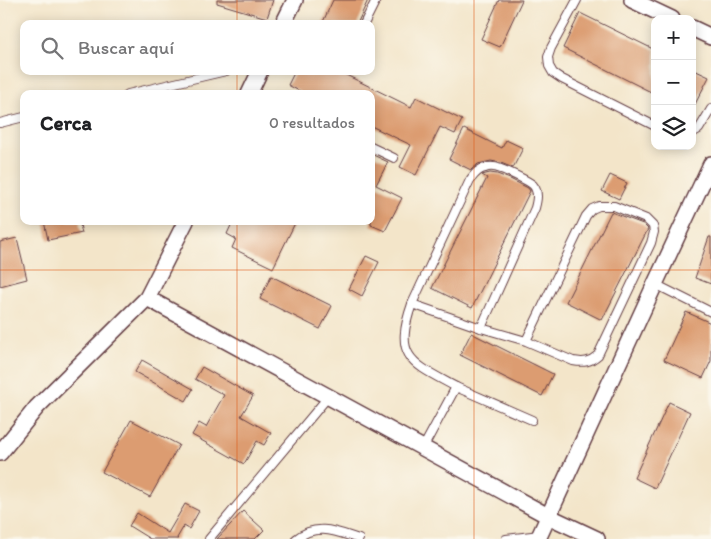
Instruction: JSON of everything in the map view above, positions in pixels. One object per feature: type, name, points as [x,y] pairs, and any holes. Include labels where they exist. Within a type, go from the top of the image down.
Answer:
[{"type":"street","points":[[285,20],[295,0]]},
{"type":"street","points":[[634,0],[664,15]]},
{"type":"street","points":[[696,30],[711,37]]},
{"type":"street","points":[[251,90],[258,75]]},
{"type":"street","points":[[539,537],[654,284],[711,164]]},
{"type":"street","points":[[0,452],[36,407],[148,298],[184,225]]},
{"type":"street","points":[[148,298],[548,516],[597,539]]},
{"type":"lane","points":[[366,20],[376,0]]},
{"type":"lane","points":[[577,0],[548,57],[549,66],[553,73],[562,80],[651,124]]},
{"type":"lane","points":[[145,90],[209,75]]},
{"type":"lane","points":[[696,131],[711,109]]},
{"type":"lane","points":[[0,123],[20,119]]},
{"type":"lane","points":[[375,149],[394,158]]},
{"type":"lane","points":[[480,328],[535,208],[537,198],[532,184],[501,169],[492,167],[479,170],[470,180],[412,304],[407,319],[405,341],[407,353],[426,370],[456,387],[532,420]]},
{"type":"lane","points":[[412,304],[480,328],[526,341],[573,361],[580,363],[588,362],[598,355],[651,243],[654,232],[653,226],[646,219],[614,206],[599,206],[592,209],[586,216],[526,341]]},
{"type":"lane","points":[[654,284],[711,312]]},
{"type":"lane","points":[[424,448],[456,387]]},
{"type":"lane","points":[[210,539],[328,396]]},
{"type":"lane","points":[[296,539],[309,531],[320,529],[332,530],[359,539]]},
{"type":"lane","points":[[506,539],[539,537]]},
{"type":"building","points":[[217,0],[273,0],[267,18],[217,3]]},
{"type":"building","points":[[333,0],[368,0],[359,20],[324,20]]},
{"type":"building","points":[[499,0],[522,0],[500,47],[481,39]]},
{"type":"building","points":[[580,13],[651,48],[651,92],[563,48]]},
{"type":"building","points":[[696,71],[709,77],[696,102]]},
{"type":"building","points":[[293,75],[346,75],[411,107],[416,97],[462,120],[455,134],[440,127],[416,175],[400,167],[411,145],[375,128],[375,90],[297,90],[288,85]]},
{"type":"building","points":[[464,129],[502,148],[506,140],[523,148],[513,168],[491,161],[478,164],[471,170],[449,159]]},
{"type":"building","points":[[375,156],[388,162],[376,185],[402,198],[385,231],[371,225],[375,225]]},
{"type":"building","points":[[490,173],[510,179],[528,188],[530,191],[472,308],[432,288],[487,178],[482,175]]},
{"type":"building","points":[[610,175],[627,183],[619,199],[602,191]]},
{"type":"building","points":[[611,212],[643,224],[648,229],[602,320],[566,302]]},
{"type":"building","points":[[45,225],[80,225],[82,233],[48,240]]},
{"type":"building","points":[[231,225],[294,225],[273,268],[232,248],[236,239],[227,234]]},
{"type":"building","points":[[709,237],[711,237],[711,284],[695,278]]},
{"type":"building","points":[[17,238],[27,279],[0,286],[0,242]]},
{"type":"building","points":[[366,256],[379,262],[362,296],[349,289]]},
{"type":"building","points":[[271,276],[332,306],[320,329],[260,299]]},
{"type":"building","points":[[686,312],[711,323],[711,361],[703,378],[664,360]]},
{"type":"building","points":[[471,333],[553,374],[542,396],[460,355]]},
{"type":"building","points":[[142,360],[193,389],[186,401],[135,372]]},
{"type":"building","points":[[202,367],[253,396],[241,416],[271,433],[264,445],[257,441],[244,464],[192,435],[199,423],[206,427],[224,395],[195,379]]},
{"type":"building","points":[[669,402],[690,412],[655,488],[634,478]]},
{"type":"building","points":[[131,420],[179,445],[150,497],[102,472]]},
{"type":"building","points":[[185,504],[199,511],[189,529],[184,526],[178,539],[150,539],[129,526],[137,513],[168,533]]},
{"type":"building","points":[[243,511],[264,530],[255,539],[217,539]]}]
